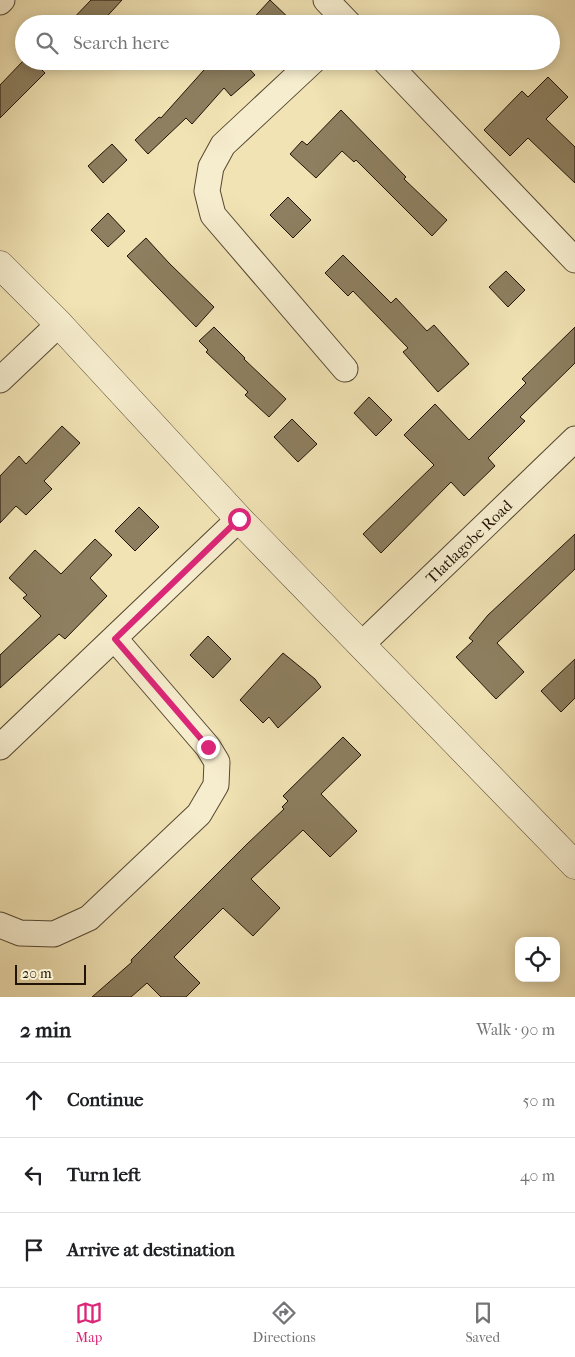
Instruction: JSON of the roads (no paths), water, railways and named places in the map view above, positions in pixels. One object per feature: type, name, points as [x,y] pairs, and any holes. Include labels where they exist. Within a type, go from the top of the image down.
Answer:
[{"type":"street","points":[[326,0],[340,15]]},
{"type":"street","points":[[303,70],[223,145],[211,167],[207,190],[213,215],[345,369]]},
{"type":"street","points":[[394,70],[575,260]]},
{"type":"street","points":[[0,265],[58,324],[239,519],[575,865]]},
{"type":"street","points":[[0,380],[58,324]]},
{"type":"street","name":"Tlatlagobe Road","points":[[362,644],[575,439]]},
{"type":"street","points":[[0,747],[239,519]]},
{"type":"street","points":[[0,925],[20,933],[54,934],[89,918],[199,814],[216,785],[217,762],[208,747],[115,639]]}]
